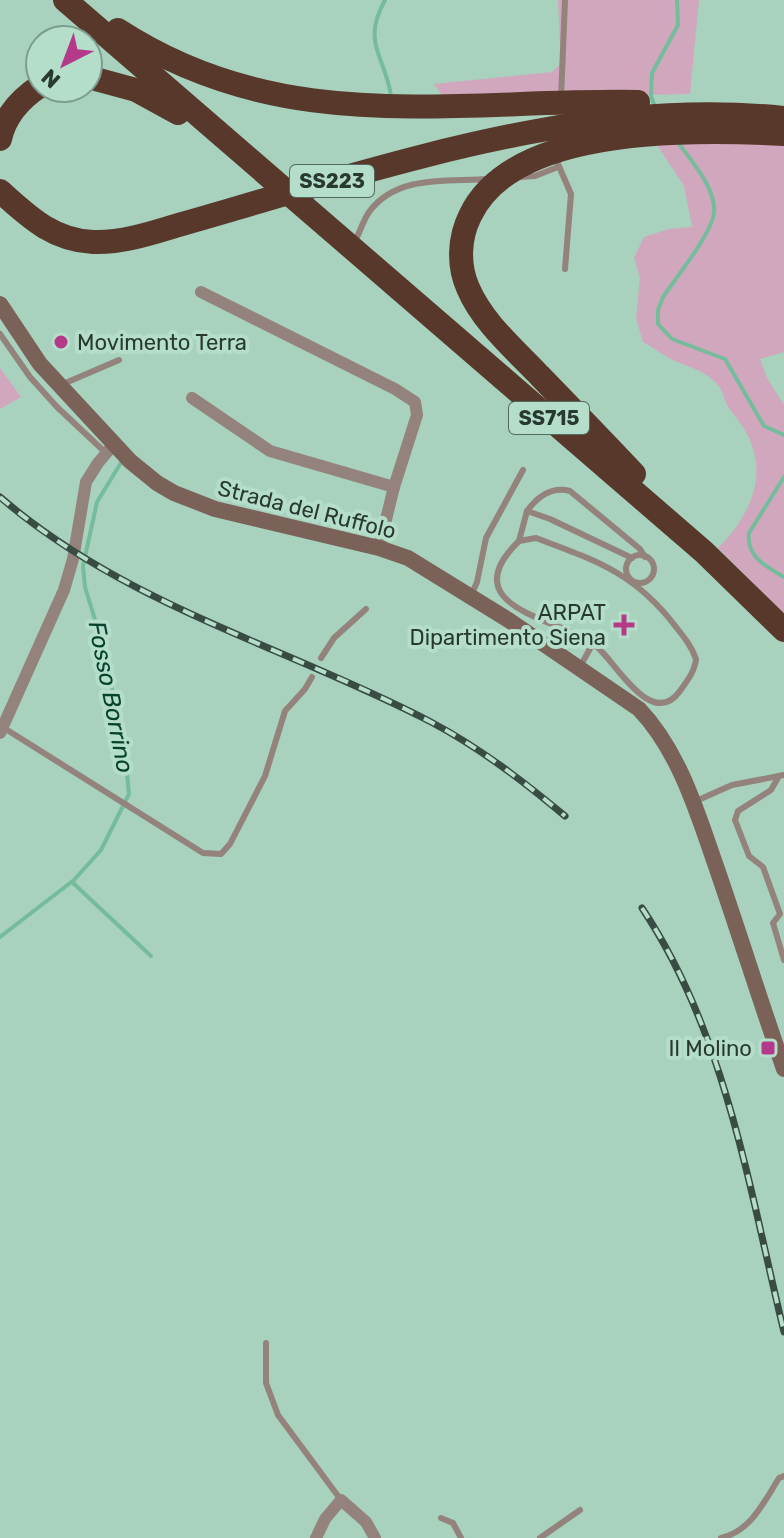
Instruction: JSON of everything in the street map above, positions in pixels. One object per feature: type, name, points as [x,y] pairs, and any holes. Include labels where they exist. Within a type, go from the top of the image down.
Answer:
[{"type":"highway","name":"SS715","points":[[65,0],[704,552],[784,630]]},
{"type":"highway","points":[[79,0],[126,36],[179,64],[246,88],[307,102],[429,107],[633,102],[784,111]]},
{"type":"highway","name":"SS223","points":[[104,81],[136,90],[173,109],[358,264],[393,284]]},
{"type":"highway","points":[[0,139],[11,112],[24,98]]},
{"type":"highway","name":"SS223","points":[[0,169],[6,196],[29,219],[75,240],[95,242],[160,231],[468,144],[558,124],[682,113],[784,118]]},
{"type":"highway","name":"SS223","points":[[558,124],[681,121],[784,126]]},
{"type":"highway","points":[[704,552],[682,524],[483,314],[467,286],[461,244],[466,225],[479,200],[494,182],[510,170],[547,153],[609,140],[704,133],[784,134]]},
{"type":"street","points":[[201,292],[415,402],[417,415],[379,548]]},
{"type":"street","name":"Strada del Ruffolo","points":[[0,304],[33,354],[110,449],[157,483],[195,502],[379,548],[418,564],[580,667],[627,699],[645,716],[668,749],[693,803],[784,1067]]},
{"type":"street","points":[[192,398],[270,451],[394,487]]},
{"type":"street","points":[[2,730],[56,611],[73,559],[86,482],[110,449]]},
{"type":"street","points":[[316,1538],[325,1519],[341,1500],[366,1522],[375,1538]]},
{"type":"lane","points":[[558,124],[564,86],[565,0]]},
{"type":"lane","points":[[554,147],[558,167],[568,182],[571,194],[565,269]]},
{"type":"lane","points":[[351,248],[373,208],[407,187],[443,180],[535,176],[558,167]]},
{"type":"lane","points":[[0,334],[48,397],[110,449]]},
{"type":"lane","points":[[59,385],[119,360]]},
{"type":"lane","points":[[471,596],[486,538],[523,470]]},
{"type":"lane","points":[[519,541],[536,538],[596,561],[632,581],[652,598],[694,652],[696,664],[673,700],[659,704],[628,684],[593,643],[528,615],[505,597],[498,579],[507,555],[519,541],[527,511],[556,489],[570,491],[640,549],[652,563],[652,576],[645,582],[632,581]]},
{"type":"lane","points":[[527,511],[632,558],[645,557]]},
{"type":"lane","points":[[632,558],[626,569],[632,581]]},
{"type":"lane","points":[[321,658],[334,638],[366,609]]},
{"type":"lane","points":[[580,667],[593,643]]},
{"type":"lane","points":[[2,730],[203,853],[221,854],[230,844],[265,776],[285,711],[312,677]]},
{"type":"lane","points":[[693,803],[732,785],[782,775]]},
{"type":"lane","points":[[782,775],[771,790],[738,811],[735,820],[749,856],[763,867],[780,914],[773,923],[784,960]]},
{"type":"lane","points":[[266,1343],[266,1383],[278,1415],[341,1500]]},
{"type":"lane","points":[[721,1538],[741,1530],[756,1515],[779,1478],[784,1476]]},
{"type":"lane","points":[[540,1538],[580,1510]]},
{"type":"lane","points":[[441,1518],[448,1518],[453,1523],[461,1538]]},
{"type":"shaded area","points":[[558,0],[699,0],[690,94],[445,99],[434,84],[552,72],[561,63]]},
{"type":"shaded area","points":[[784,143],[784,352],[760,359],[767,378],[784,405],[784,614],[718,548],[745,514],[755,487],[755,458],[747,433],[714,380],[643,342],[636,318],[640,278],[634,258],[644,237],[669,229],[692,227],[684,186],[657,145]]},
{"type":"shaded area","points":[[0,368],[21,397],[0,409]]},
{"type":"waterway","name":"Fosso Borrino","points":[[385,0],[378,15],[375,39],[391,96]]},
{"type":"waterway","points":[[655,107],[651,96],[652,73],[678,25],[677,0]]},
{"type":"waterway","points":[[677,141],[707,184],[714,212],[701,243],[663,297],[658,310],[658,324],[672,339],[725,359],[764,426],[784,435]]},
{"type":"waterway","name":"Fosso Borrino","points":[[0,937],[74,880],[101,850],[129,794],[125,754],[104,649],[85,587],[83,566],[97,502],[122,461]]},
{"type":"waterway","points":[[784,477],[749,533],[754,555],[784,577]]},
{"type":"waterway","points":[[72,882],[151,956]]},
{"type":"railway","points":[[0,497],[49,535],[153,596],[376,695],[449,732],[501,766],[565,816]]},
{"type":"railway","points":[[642,908],[671,956],[715,1060],[746,1168],[784,1332]]},
{"type":"place","name":"Movimento Terra","points":[[61,342]]},
{"type":"place","name":"ARPAT Dipartimento Siena","points":[[624,625]]},
{"type":"place","name":"Il Molino","points":[[768,1048]]}]
